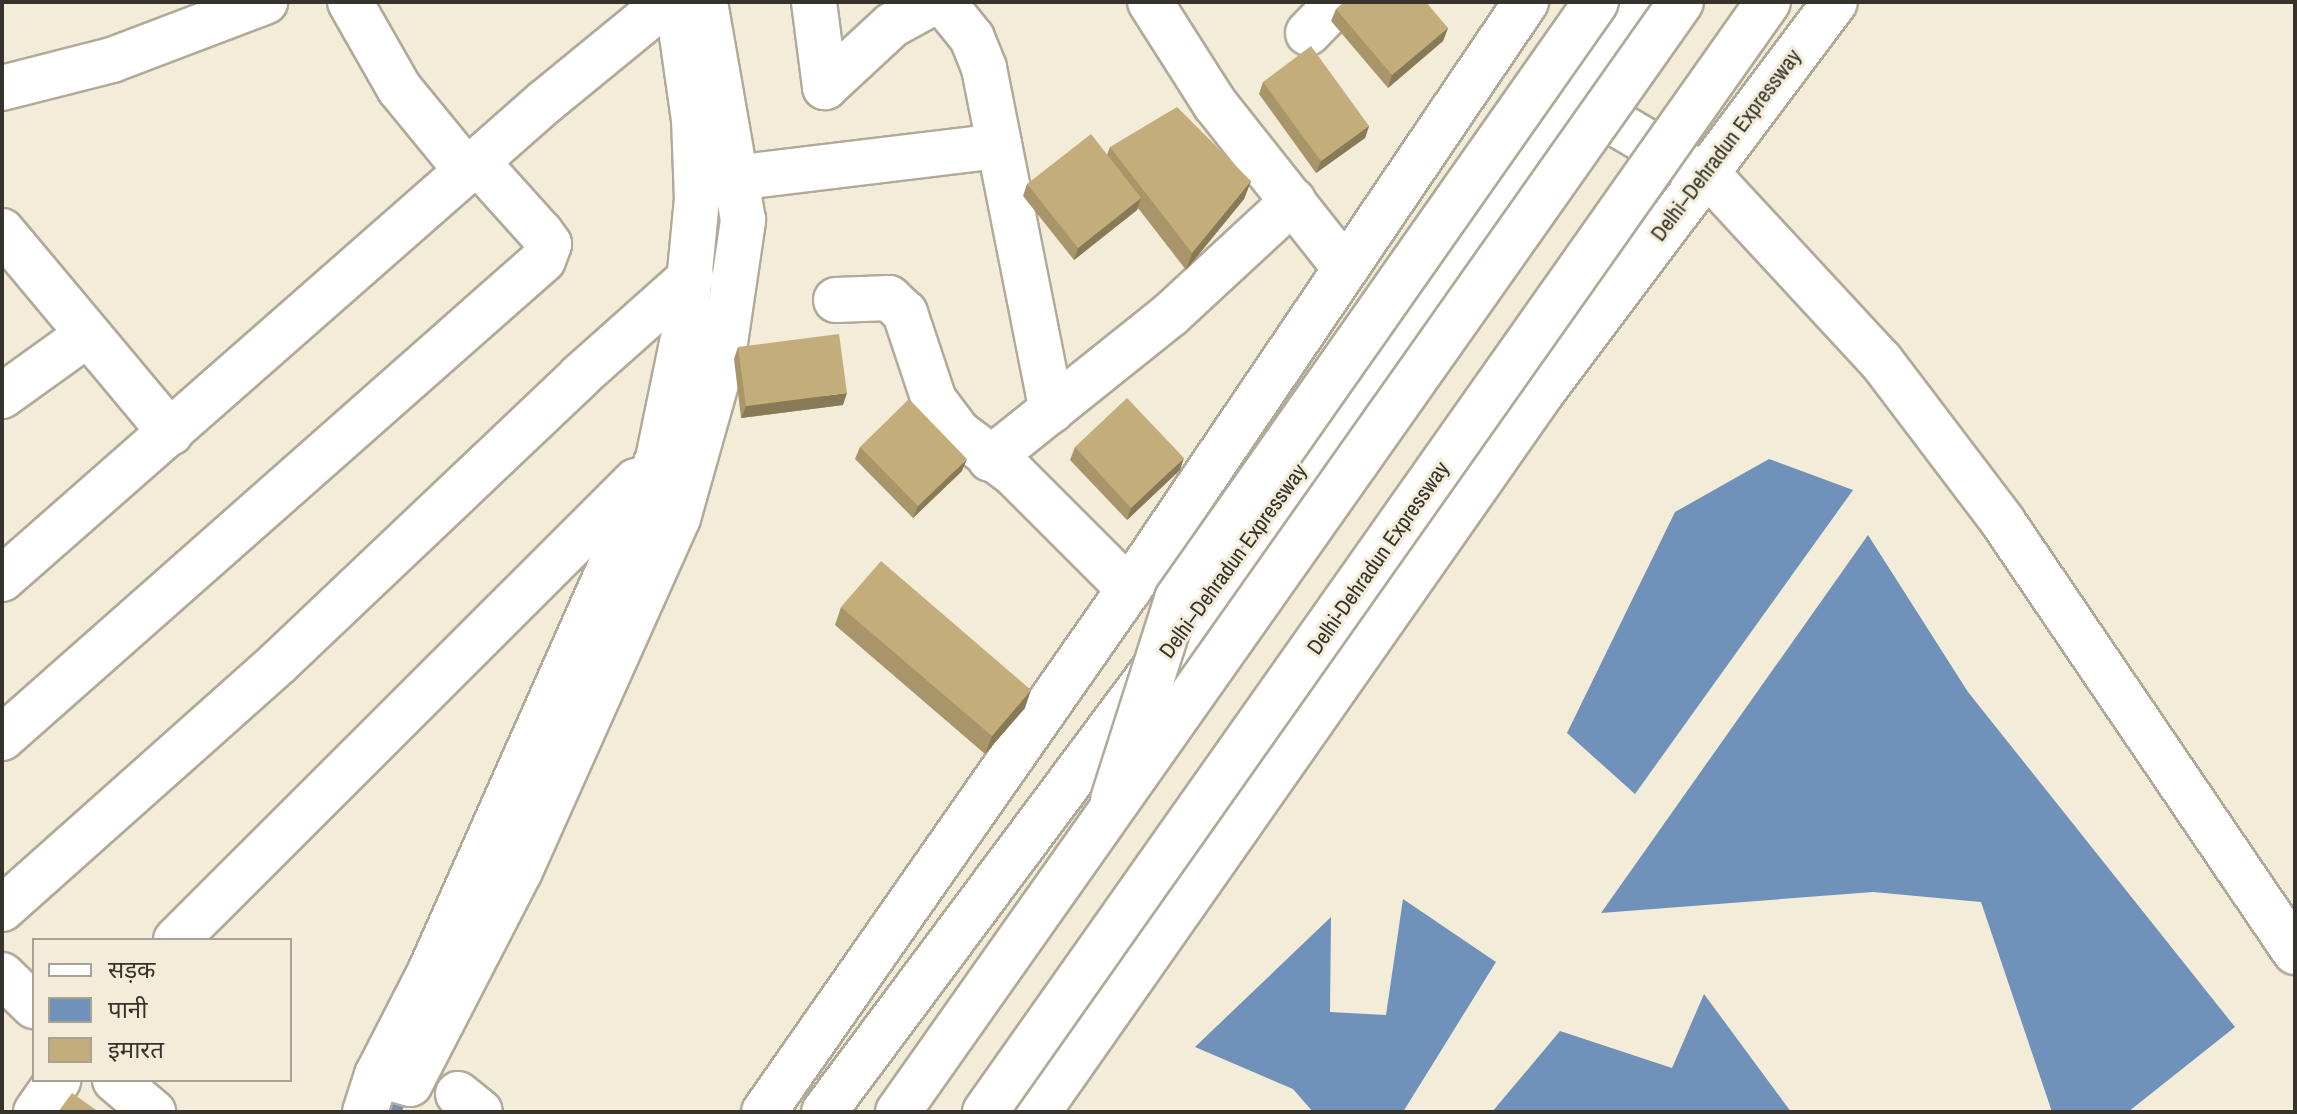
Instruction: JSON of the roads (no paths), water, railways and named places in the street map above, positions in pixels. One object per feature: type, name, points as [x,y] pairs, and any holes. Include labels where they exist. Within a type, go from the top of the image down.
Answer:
[{"type":"main road","points":[[2,88],[112,60],[265,2]]},
{"type":"main road","points":[[2,738],[543,260],[549,244],[399,88],[350,2]]},
{"type":"main road","points":[[2,579],[472,167],[667,2]]},
{"type":"main road","points":[[178,938],[674,465],[672,403],[691,277],[697,200],[694,120],[677,2]]},
{"type":"main road","points":[[385,1088],[429,974],[722,363],[743,220],[705,2]]},
{"type":"main road","points":[[814,2],[825,87],[892,25],[934,2]]},
{"type":"main road","points":[[943,2],[972,38],[984,68],[1052,410]]},
{"type":"main road","points":[[1150,2],[1215,104],[1345,268]]},
{"type":"main road","points":[[1308,33],[1338,2]]},
{"type":"main road","points":[[764,1112],[1129,589],[1526,2]]},
{"type":"main road","points":[[1106,822],[1177,599],[1596,2]]},
{"type":"main road","name":"Delhi–Dehradun Expressway","points":[[824,1112],[1195,614],[1631,2]]},
{"type":"main road","points":[[898,1112],[1106,822],[1681,2]]},
{"type":"main road","name":"Delhi-Dehradun Expressway","points":[[985,1112],[1768,2]]},
{"type":"main road","name":"Delhi–Dehradun Expressway","points":[[1038,1112],[1543,391],[1835,2]]},
{"type":"main road","points":[[1566,94],[1716,183],[1881,361],[2003,522],[2295,952]]},
{"type":"main road","points":[[759,175],[999,146]]},
{"type":"main road","points":[[990,459],[1170,315],[1293,201]]},
{"type":"main road","points":[[2,231],[171,433]]},
{"type":"main road","points":[[2,909],[290,653],[580,376],[691,277]]},
{"type":"main road","points":[[836,300],[889,298],[905,313],[934,400],[958,432],[1014,474],[1129,589]]},
{"type":"main road","points":[[2,396],[87,335]]},
{"type":"main road","points":[[2,975],[32,1004]]},
{"type":"main road","points":[[36,1112],[57,1082]]},
{"type":"main road","points":[[117,1082],[153,1112]]},
{"type":"water","points":[[1769,459],[1853,490],[1635,794],[1567,733],[1675,512]]},
{"type":"water","points":[[1868,535],[1968,692],[2235,1027],[2128,1112],[2052,1112],[1981,902],[1873,892],[1601,913]]},
{"type":"water","points":[[1403,899],[1496,962],[1403,1112],[1313,1112],[1293,1089],[1195,1047],[1331,917],[1330,1012],[1386,1015]]},
{"type":"water","points":[[1704,994],[1791,1112],[1492,1112],[1560,1031],[1672,1068]]},
{"type":"waterway","points":[[395,1112],[405,1089]]}]
